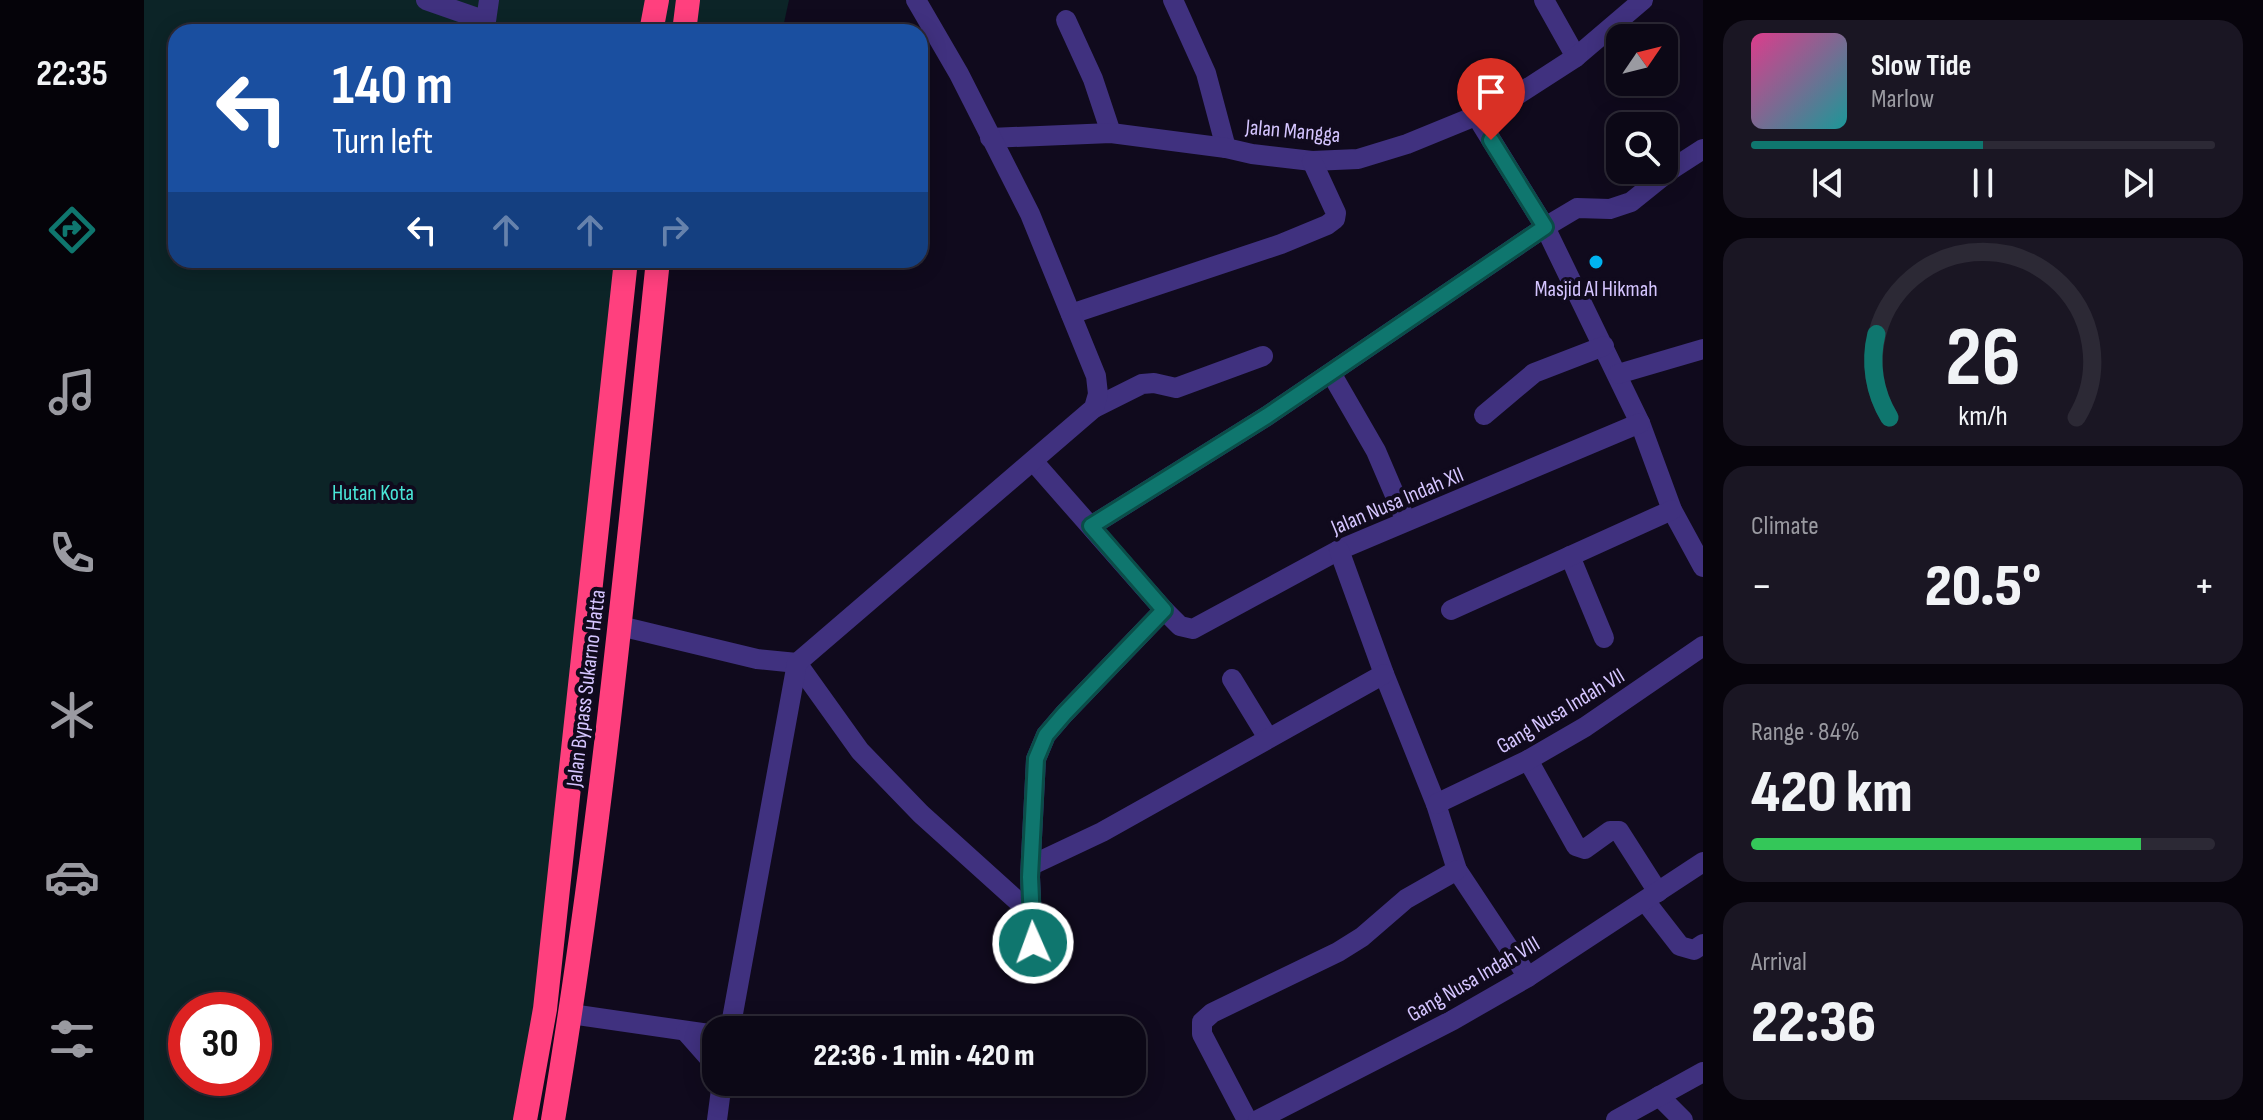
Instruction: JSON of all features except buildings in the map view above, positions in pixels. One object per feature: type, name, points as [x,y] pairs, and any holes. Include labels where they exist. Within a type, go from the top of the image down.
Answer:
[{"type":"highway","points":[[652,24],[657,0]]},
{"type":"highway","points":[[685,24],[688,0]]},
{"type":"highway","name":"Jalan Bypass Sukarno Hatta","points":[[525,1120],[545,1009],[625,268]]},
{"type":"highway","name":"Jalan Bypass Sukarno Hatta","points":[[553,1120],[571,1014],[620,626],[657,268]]},
{"type":"highway","points":[[577,712],[608,719]]},
{"type":"street","points":[[426,0],[486,21],[489,0]]},
{"type":"street","points":[[916,0],[959,74],[1030,214],[1096,376],[1098,394],[1094,408]]},
{"type":"street","points":[[1173,0],[1206,73],[1226,148]]},
{"type":"street","points":[[1544,0],[1576,57]]},
{"type":"street","name":"Jalan Mangga","points":[[990,138],[1111,133],[1312,161],[1358,159],[1407,144],[1500,106],[1576,57],[1643,0]]},
{"type":"street","points":[[1066,20],[1093,79],[1111,133]]},
{"type":"street","points":[[1477,117],[1545,227],[1618,374],[1672,510],[1703,567]]},
{"type":"street","points":[[1091,526],[1267,416],[1545,227],[1577,208],[1610,209],[1631,202],[1703,149]]},
{"type":"street","points":[[1071,314],[1281,244],[1327,225],[1335,219],[1336,213],[1312,161]]},
{"type":"street","points":[[1484,415],[1534,373],[1604,346]]},
{"type":"street","points":[[1618,374],[1703,349]]},
{"type":"street","points":[[733,1016],[797,663],[1094,408],[1142,384],[1176,388],[1263,356]]},
{"type":"street","points":[[1331,373],[1376,451],[1406,521]]},
{"type":"street","name":"Jalan Nusa Indah XII","points":[[1164,610],[1180,626],[1193,629],[1339,550],[1640,423]]},
{"type":"street","points":[[1033,461],[1164,610],[1046,735],[1036,759],[1030,877],[1033,943]]},
{"type":"street","points":[[1451,610],[1672,510]]},
{"type":"street","points":[[1339,550],[1436,804],[1457,870],[1528,977]]},
{"type":"street","points":[[1570,556],[1604,638]]},
{"type":"street","points":[[620,626],[757,659],[797,663],[860,751],[921,814],[1033,915]]},
{"type":"street","name":"Gang Nusa Indah VII","points":[[1436,804],[1528,760],[1585,727],[1703,646]]},
{"type":"street","points":[[1032,865],[1102,832],[1384,674]]},
{"type":"street","points":[[1232,679],[1268,738]]},
{"type":"street","points":[[1528,760],[1576,846],[1585,849],[1610,831],[1619,831],[1651,897],[1680,946],[1694,950],[1703,944]]},
{"type":"street","name":"Gang Nusa Indah VIII","points":[[1258,1120],[1453,1020],[1528,977],[1703,862]]},
{"type":"street","points":[[1247,1120],[1202,1034],[1202,1022],[1212,1013],[1338,952],[1362,937],[1406,899],[1457,870]]},
{"type":"street","points":[[571,1014],[702,1034]]},
{"type":"street","points":[[686,1032],[702,1050]]},
{"type":"street","points":[[1616,1120],[1703,1072]]},
{"type":"street","points":[[717,1120],[720,1096]]},
{"type":"street","points":[[1659,1096],[1683,1120]]},
{"type":"green space","name":"Hutan Kota","points":[[144,0],[789,0],[784,24],[168,24],[168,268],[629,268],[527,1120],[144,1120]]},
{"type":"place","name":"Masjid Al Hikmah","points":[[1596,262]]},
{"type":"route","points":[[1033,943],[1030,877],[1036,759],[1046,735],[1064,714],[1164,610],[1091,526],[1267,416],[1545,227],[1491,140]]}]
